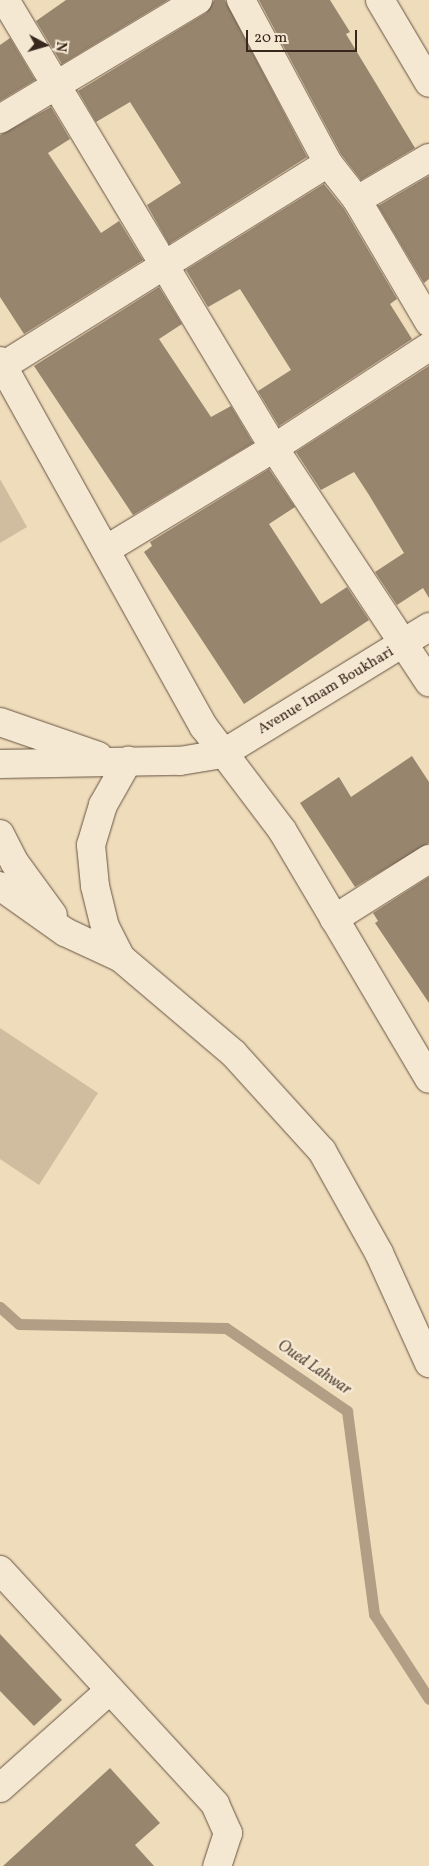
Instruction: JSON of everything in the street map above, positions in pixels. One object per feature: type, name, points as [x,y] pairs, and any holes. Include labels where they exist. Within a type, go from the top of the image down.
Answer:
[{"type":"street","points":[[5,0],[166,265],[274,448],[405,643],[429,682]]},
{"type":"street","points":[[0,119],[198,0]]},
{"type":"street","points":[[242,0],[328,163],[357,200],[428,316]]},
{"type":"street","points":[[380,0],[429,83]]},
{"type":"street","points":[[357,200],[429,158]]},
{"type":"street","points":[[328,163],[166,265],[2,363],[107,549],[188,700],[222,754],[282,830],[429,1079]]},
{"type":"street","points":[[107,549],[274,448],[429,347]]},
{"type":"street","name":"Avenue Imam Boukhari","points":[[222,754],[429,627]]},
{"type":"street","points":[[0,722],[122,762]]},
{"type":"street","points":[[0,764],[180,761],[222,754]]},
{"type":"street","points":[[121,958],[105,927],[95,886],[91,845],[103,805],[122,762]]},
{"type":"street","points":[[0,834],[15,863],[65,932]]},
{"type":"street","points":[[334,918],[429,859]]},
{"type":"street","points":[[0,886],[65,932],[121,958],[234,1054],[322,1151],[380,1253],[429,1363]]},
{"type":"street","points":[[0,1570],[109,1691],[215,1804],[228,1834],[217,1866]]},
{"type":"street","points":[[0,1788],[109,1691]]},
{"type":"shaded area","points":[[0,479],[27,527],[0,543]]},
{"type":"shaded area","points":[[0,1028],[98,1093],[39,1185],[0,1159]]},
{"type":"building","points":[[66,0],[168,0],[62,64],[36,21]]},
{"type":"building","points":[[214,0],[225,0],[307,157],[169,244],[147,205],[181,183],[130,102],[96,122],[78,91],[206,13]]},
{"type":"building","points":[[259,0],[330,0],[350,32],[346,34],[415,148],[361,180],[341,154]]},
{"type":"building","points":[[10,38],[35,80],[0,101],[0,45]]},
{"type":"building","points":[[51,107],[70,139],[48,153],[101,233],[119,221],[143,260],[24,334],[0,297],[0,135]]},
{"type":"building","points":[[429,176],[429,279],[424,283],[378,206]]},
{"type":"building","points":[[324,184],[344,209],[397,299],[390,304],[412,339],[279,426],[258,391],[291,370],[240,289],[208,307],[186,270]]},
{"type":"building","points":[[159,287],[182,324],[159,339],[211,417],[231,406],[253,443],[133,515],[34,366]]},
{"type":"building","points":[[429,366],[429,598],[423,588],[397,605],[375,572],[404,553],[354,472],[321,490],[296,452]]},
{"type":"building","points":[[269,469],[295,507],[269,524],[321,604],[347,587],[369,620],[244,704],[144,552],[152,546],[150,542]]},
{"type":"building","points":[[412,756],[429,782],[429,843],[355,887],[300,803],[339,777],[351,797]]},
{"type":"building","points":[[429,877],[429,1003],[375,923],[378,921],[373,913]]},
{"type":"building","points":[[0,1634],[62,1700],[34,1726],[0,1691]]},
{"type":"building","points":[[110,1768],[160,1823],[135,1845],[154,1866],[3,1866]]},
{"type":"waterway","name":"Oued Lahwar","points":[[0,1307],[19,1324],[226,1328],[347,1411],[374,1614],[429,1699]]}]
